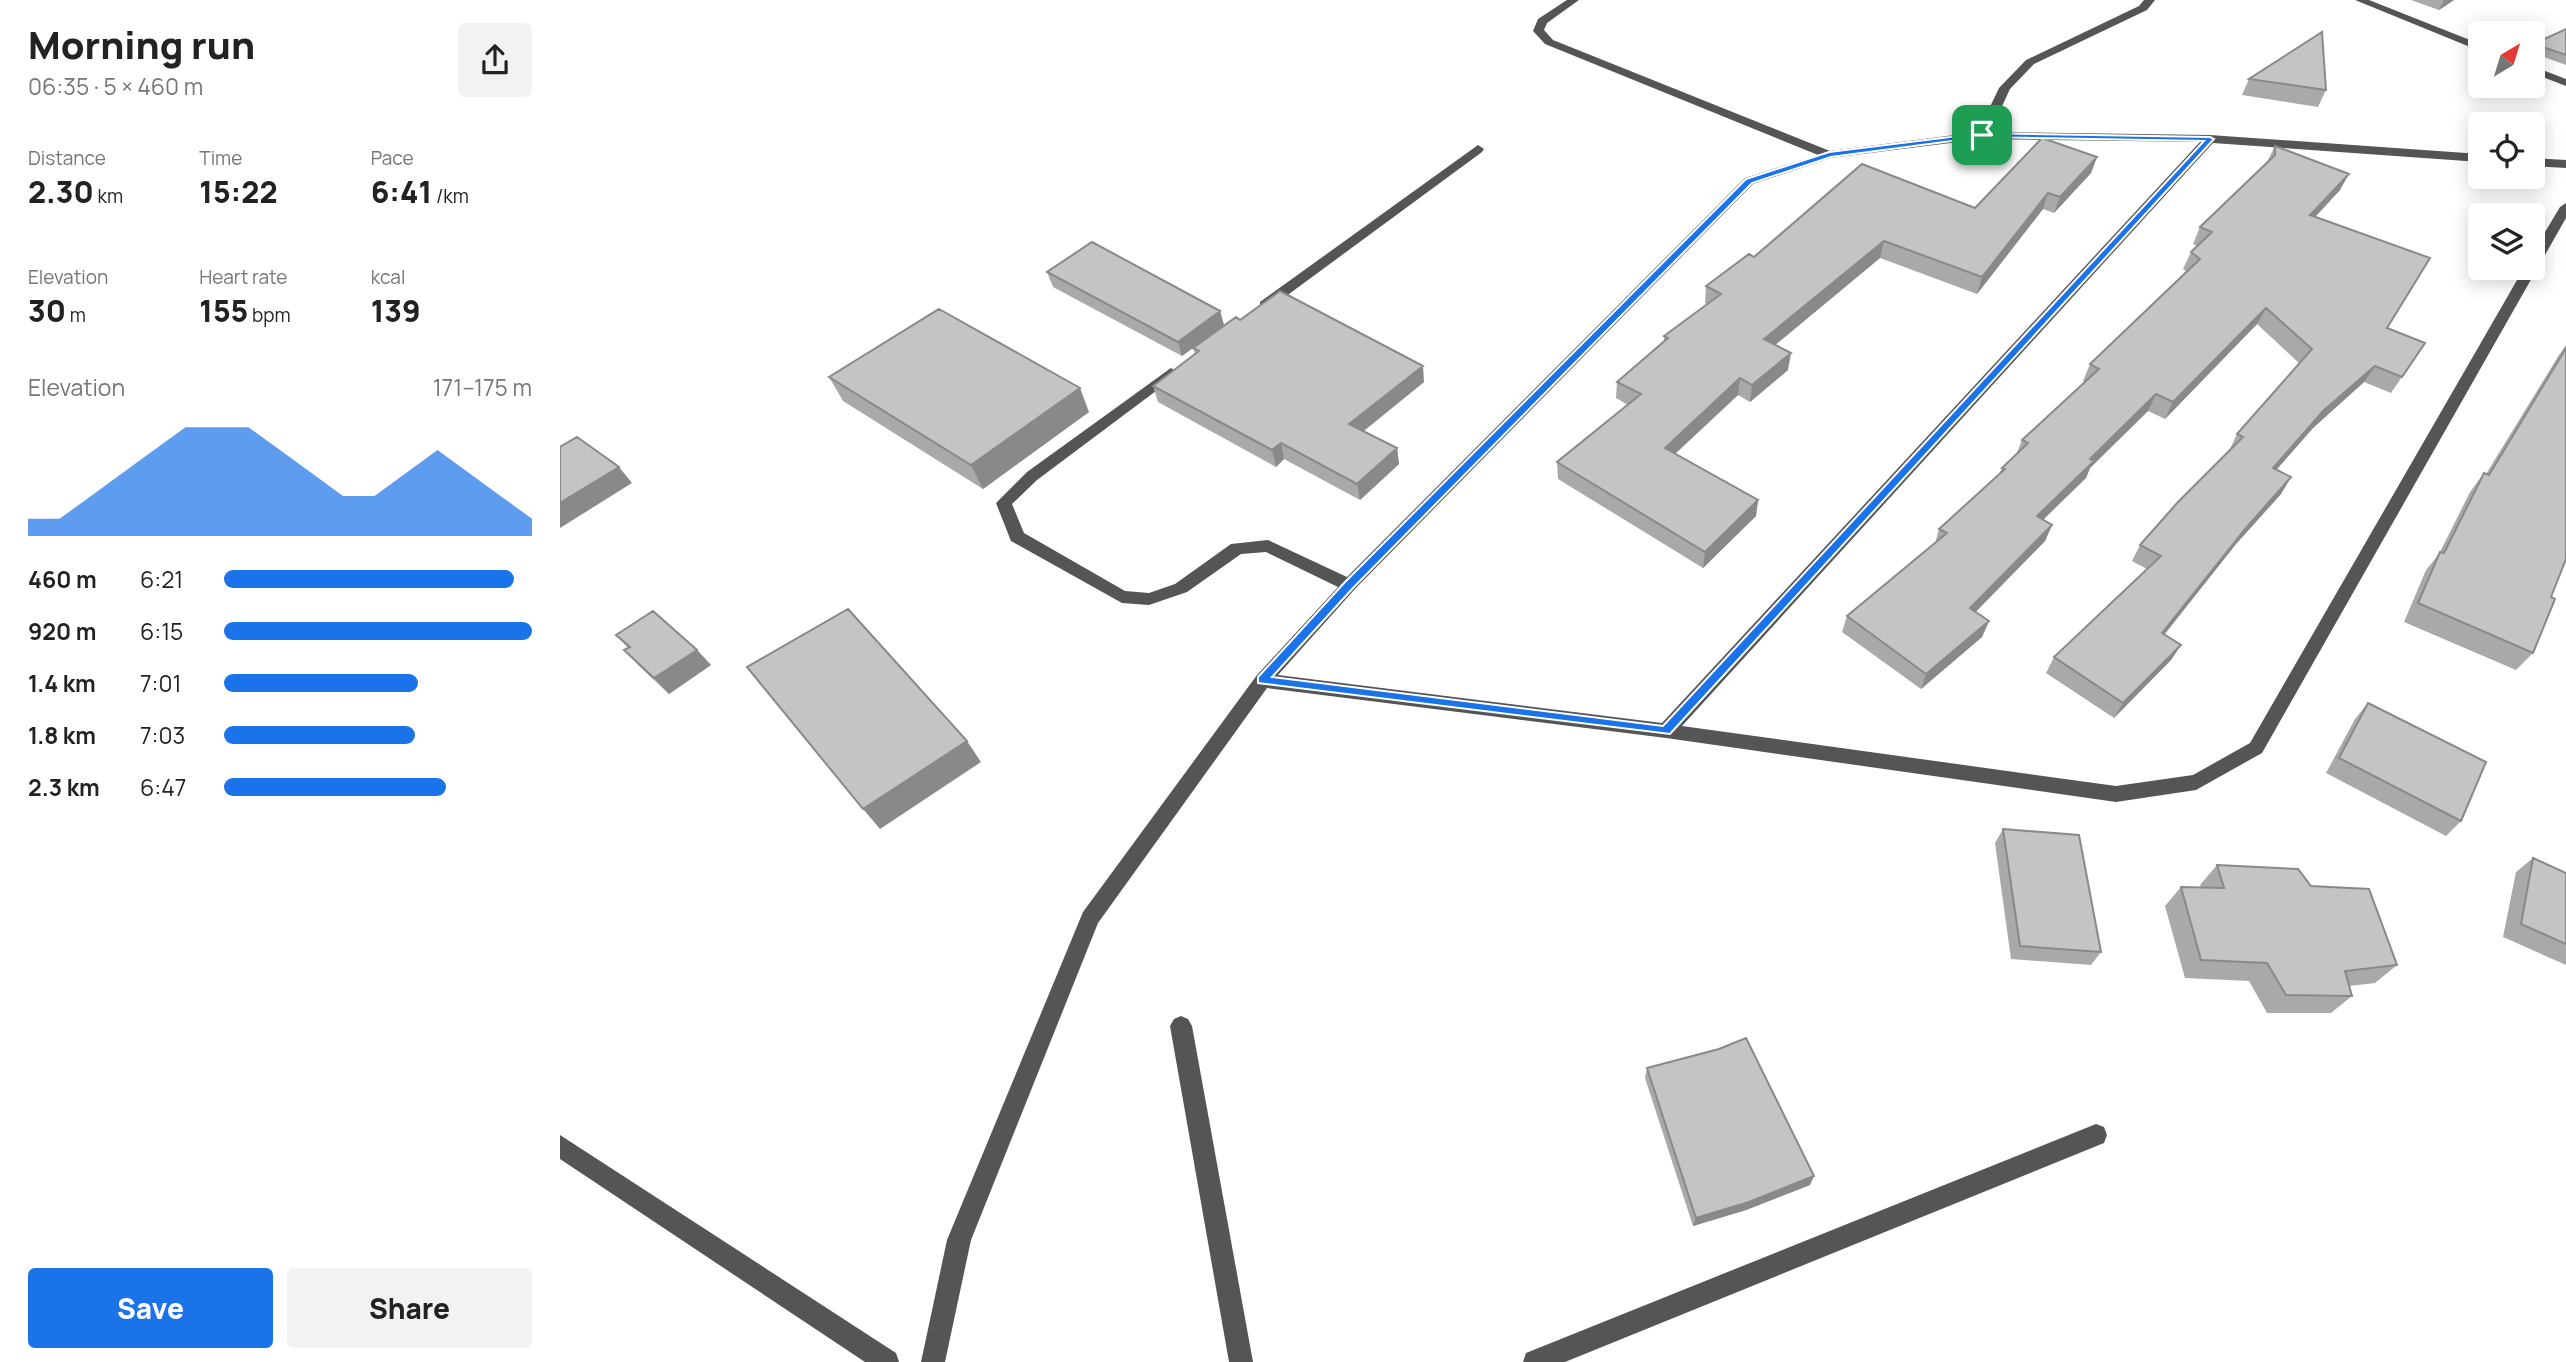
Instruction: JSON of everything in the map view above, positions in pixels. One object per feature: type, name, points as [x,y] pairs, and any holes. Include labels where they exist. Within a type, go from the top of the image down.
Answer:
[{"type":"street","points":[[1574,0],[1542,21],[1538,31],[1549,42],[1829,155]]},
{"type":"street","points":[[1982,135],[2005,88],[2030,62],[2143,8],[2150,0]]},
{"type":"street","points":[[2360,0],[2468,43]]},
{"type":"street","points":[[2545,74],[2566,83]]},
{"type":"street","points":[[933,1362],[959,1240],[1090,918],[1262,680],[1349,585],[1749,181],[1829,155],[1982,135],[2210,139],[2468,157]]},
{"type":"street","points":[[1666,731],[2210,139]]},
{"type":"street","points":[[1255,312],[1478,149]]},
{"type":"street","points":[[2545,163],[2566,164]]},
{"type":"street","points":[[2545,244],[2566,207]]},
{"type":"street","points":[[1262,680],[1666,731],[2116,794],[2196,782],[2256,748],[2525,280]]},
{"type":"street","points":[[1188,361],[1032,476],[1004,503],[1017,537],[1122,597],[1149,600],[1181,588],[1237,548],[1268,546],[1349,585]]},
{"type":"street","points":[[1181,1026],[1241,1362]]},
{"type":"street","points":[[1535,1362],[2096,1135]]},
{"type":"street","points":[[560,1146],[887,1362]]},
{"type":"building","points":[[2566,29],[2566,55],[2545,48],[2545,39]]},
{"type":"building","points":[[2322,32],[2326,90],[2249,79]]},
{"type":"building","points":[[2042,138],[2097,157],[2060,197],[2048,193],[1982,277],[1884,241],[1764,339],[1791,353],[1752,385],[1740,378],[1665,448],[1758,500],[1705,552],[1557,462],[1641,394],[1617,382],[1668,338],[1664,336],[1721,294],[1706,286],[1749,254],[1754,257],[1862,164],[1975,208]]},
{"type":"building","points":[[2275,146],[2349,174],[2310,215],[2430,258],[2387,328],[2425,343],[2402,377],[2375,366],[2323,411],[2273,468],[2291,477],[2246,528],[2162,633],[2181,645],[2123,703],[2054,657],[2161,556],[2140,545],[2178,502],[2243,437],[2237,434],[2312,349],[2266,308],[2173,402],[2156,394],[2090,459],[2094,461],[2037,516],[2052,525],[1970,608],[1989,621],[1926,674],[1847,616],[1947,533],[1939,529],[2005,469],[2002,468],[2028,443],[2022,440],[2099,369],[2090,364],[2200,259],[2191,252],[2212,232],[2200,227],[2275,155]]},
{"type":"building","points":[[1092,242],[1220,311],[1178,342],[1047,272]]},
{"type":"building","points":[[1280,291],[1423,366],[1349,424],[1397,448],[1357,484],[1281,443],[1272,450],[1153,386],[1199,351],[1193,348],[1236,317],[1240,320]]},
{"type":"building","points":[[939,309],[1080,388],[971,465],[829,377]]},
{"type":"building","points":[[2566,348],[2566,559],[2551,597],[2555,599],[2533,653],[2418,603],[2440,552],[2444,553],[2484,473],[2489,475]]},
{"type":"building","points":[[577,437],[619,467],[560,503],[560,447]]},
{"type":"building","points":[[848,609],[967,741],[863,809],[747,667]]},
{"type":"building","points":[[653,611],[697,650],[654,678],[624,650],[630,647],[616,635]]},
{"type":"building","points":[[2368,703],[2486,762],[2461,821],[2339,758]]},
{"type":"building","points":[[2003,829],[2079,835],[2101,952],[2020,946]]},
{"type":"building","points":[[2533,858],[2566,873],[2566,944],[2521,924]]},
{"type":"building","points":[[2217,865],[2298,869],[2311,886],[2369,889],[2397,965],[2345,971],[2352,996],[2286,995],[2267,963],[2201,960],[2181,887],[2224,888]]},
{"type":"building","points":[[1746,1038],[1814,1176],[1749,1202],[1696,1218],[1647,1068],[1719,1049]]},
{"type":"route","points":[[1982,135],[2210,139],[1666,731],[1262,680],[1349,585],[1749,181],[1829,155],[1982,135]]}]
